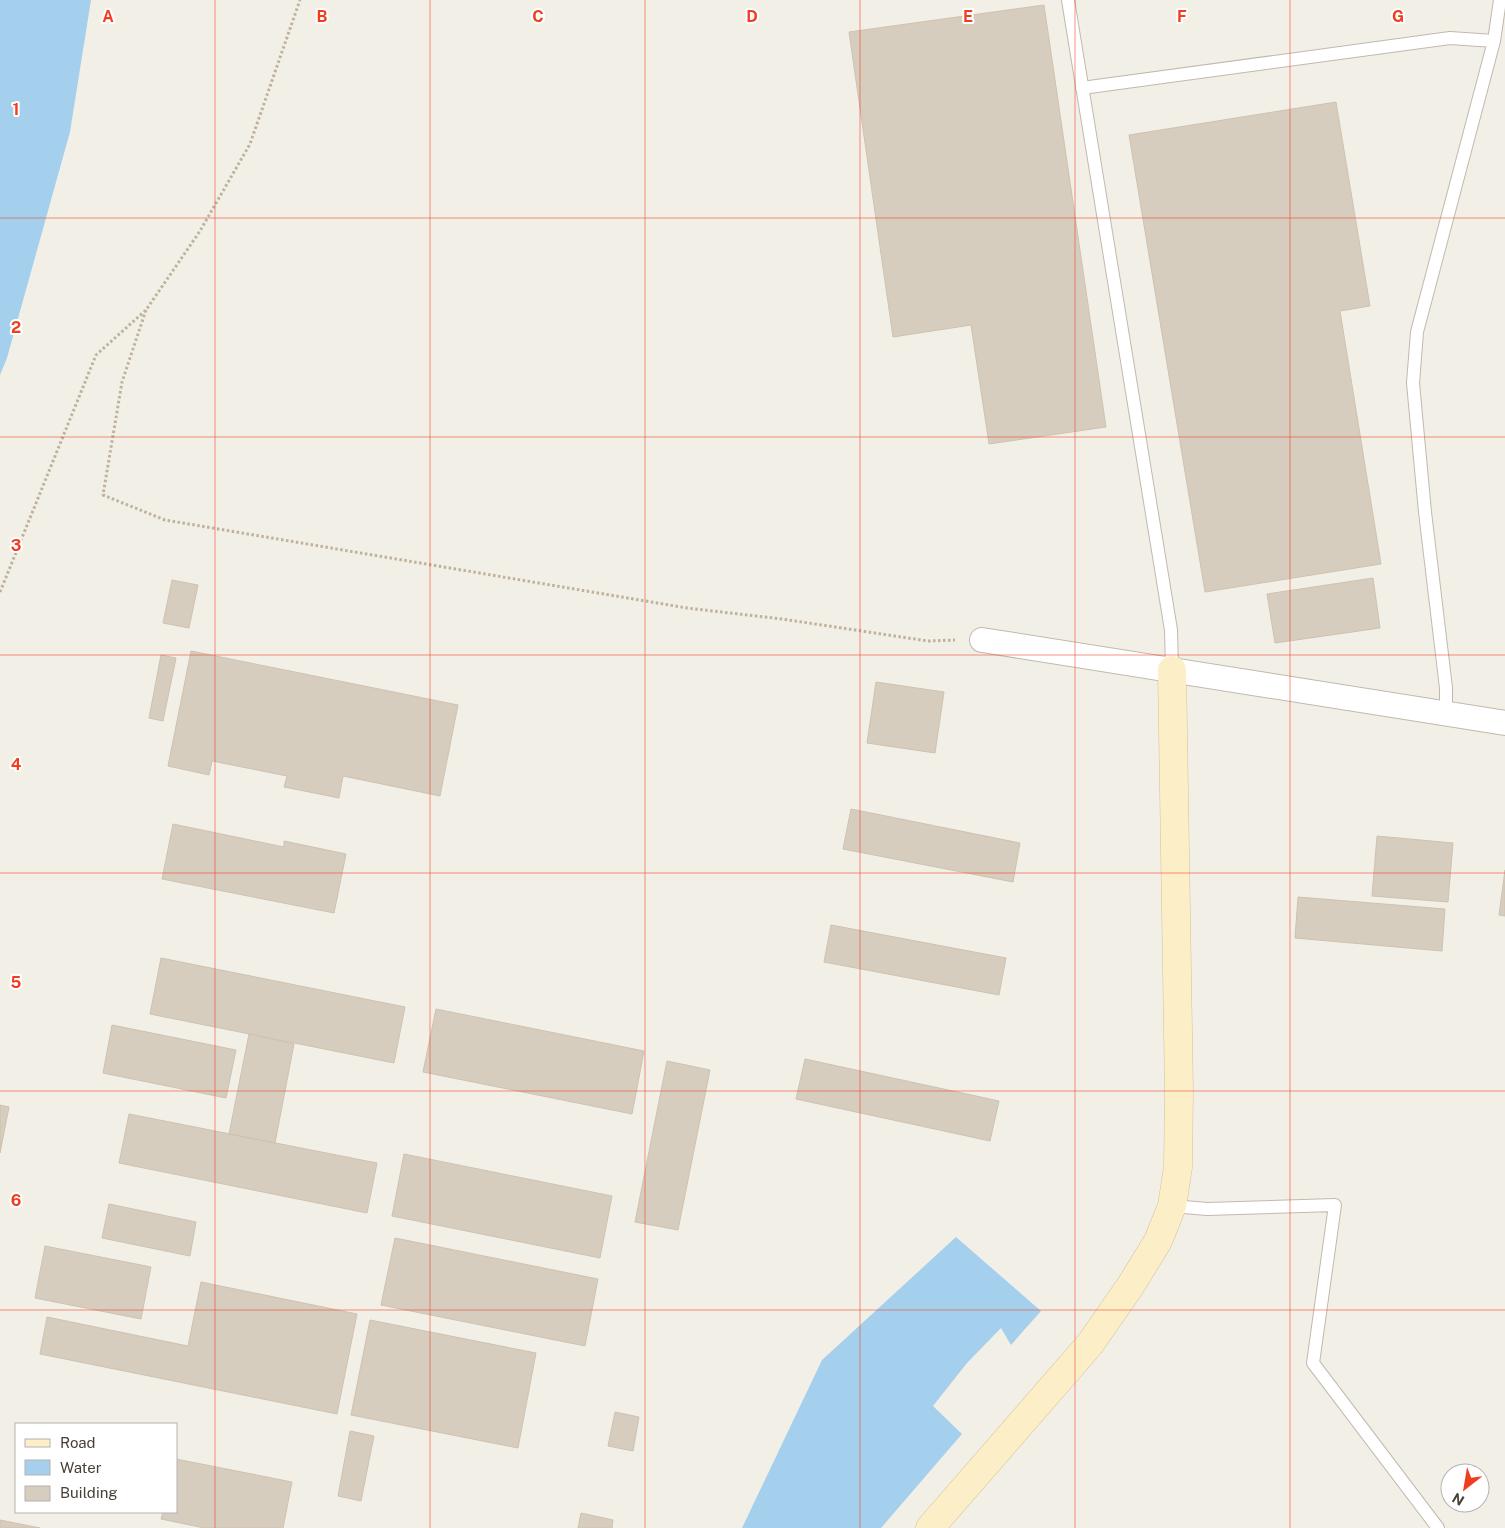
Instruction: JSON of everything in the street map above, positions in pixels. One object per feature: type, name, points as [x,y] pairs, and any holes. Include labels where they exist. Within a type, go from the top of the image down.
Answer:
[{"type":"street","points":[[982,640],[1505,723]]},
{"type":"street","points":[[930,1528],[1090,1344],[1131,1285],[1158,1241],[1172,1206],[1178,1167],[1179,1092],[1172,670]]},
{"type":"lane","points":[[1068,0],[1170,630],[1172,670]]},
{"type":"lane","points":[[1446,714],[1446,688],[1425,512],[1413,384],[1414,366],[1417,332],[1494,41],[1500,0]]},
{"type":"lane","points":[[1082,88],[1450,38],[1494,41]]},
{"type":"lane","points":[[1172,1206],[1207,1209],[1335,1205],[1313,1363],[1438,1528]]},
{"type":"path","points":[[0,592],[96,355],[146,310],[200,231],[250,144],[300,0]]},
{"type":"path","points":[[146,310],[122,382],[103,495],[165,520],[687,608],[782,619],[928,641],[982,640]]},
{"type":"water","points":[[0,0],[91,0],[70,132],[7,358],[0,375]]},
{"type":"water","points":[[956,1237],[1041,1311],[1011,1345],[1001,1328],[967,1363],[933,1406],[962,1434],[881,1528],[742,1528],[822,1360]]},
{"type":"building","points":[[1044,5],[1106,427],[989,444],[971,325],[893,337],[849,32]]},
{"type":"building","points":[[1336,102],[1370,306],[1340,311],[1381,564],[1205,592],[1129,135]]},
{"type":"building","points":[[1373,578],[1380,628],[1275,643],[1267,594]]},
{"type":"building","points":[[172,580],[198,585],[189,628],[163,623]]},
{"type":"building","points":[[191,651],[458,705],[440,796],[343,776],[339,798],[284,787],[287,776],[212,761],[209,775],[168,766]]},
{"type":"building","points":[[161,655],[176,658],[163,721],[149,718]]},
{"type":"building","points":[[876,682],[944,692],[935,753],[867,743]]},
{"type":"building","points":[[851,809],[1020,843],[1013,882],[843,849]]},
{"type":"building","points":[[173,824],[284,847],[284,841],[346,854],[334,913],[162,879]]},
{"type":"building","points":[[1377,836],[1453,843],[1448,902],[1372,896]]},
{"type":"building","points":[[1505,870],[1505,916],[1499,915]]},
{"type":"building","points":[[1298,897],[1445,909],[1442,951],[1295,938]]},
{"type":"building","points":[[831,925],[1006,958],[999,995],[824,962]]},
{"type":"building","points":[[161,958],[405,1007],[394,1063],[150,1014]]},
{"type":"building","points":[[436,1009],[644,1051],[632,1114],[423,1072]]},
{"type":"building","points":[[112,1025],[236,1050],[226,1098],[103,1073]]},
{"type":"building","points":[[249,1034],[294,1044],[275,1143],[229,1134]]},
{"type":"building","points":[[805,1059],[999,1101],[990,1141],[796,1099]]},
{"type":"building","points":[[667,1061],[710,1070],[678,1230],[635,1222]]},
{"type":"building","points":[[0,1105],[9,1107],[0,1153]]},
{"type":"building","points":[[129,1114],[377,1163],[367,1213],[119,1163]]},
{"type":"building","points":[[404,1154],[612,1196],[600,1258],[392,1216]]},
{"type":"building","points":[[109,1204],[196,1222],[190,1256],[102,1238]]},
{"type":"building","points":[[395,1238],[598,1279],[585,1346],[381,1305]]},
{"type":"building","points":[[45,1246],[151,1267],[141,1319],[35,1298]]},
{"type":"building","points":[[201,1282],[357,1314],[337,1414],[40,1354],[47,1317],[188,1346]]},
{"type":"building","points":[[370,1320],[536,1353],[518,1448],[351,1415]]},
{"type":"building","points":[[615,1412],[639,1417],[633,1451],[608,1446]]},
{"type":"building","points":[[350,1431],[374,1436],[361,1501],[338,1496]]},
{"type":"building","points":[[178,1459],[292,1482],[283,1528],[204,1528],[161,1519],[163,1513],[178,1513]]},
{"type":"building","points":[[581,1513],[613,1520],[612,1528],[578,1528]]},
{"type":"building","points":[[0,1520],[40,1528],[0,1528]]}]
